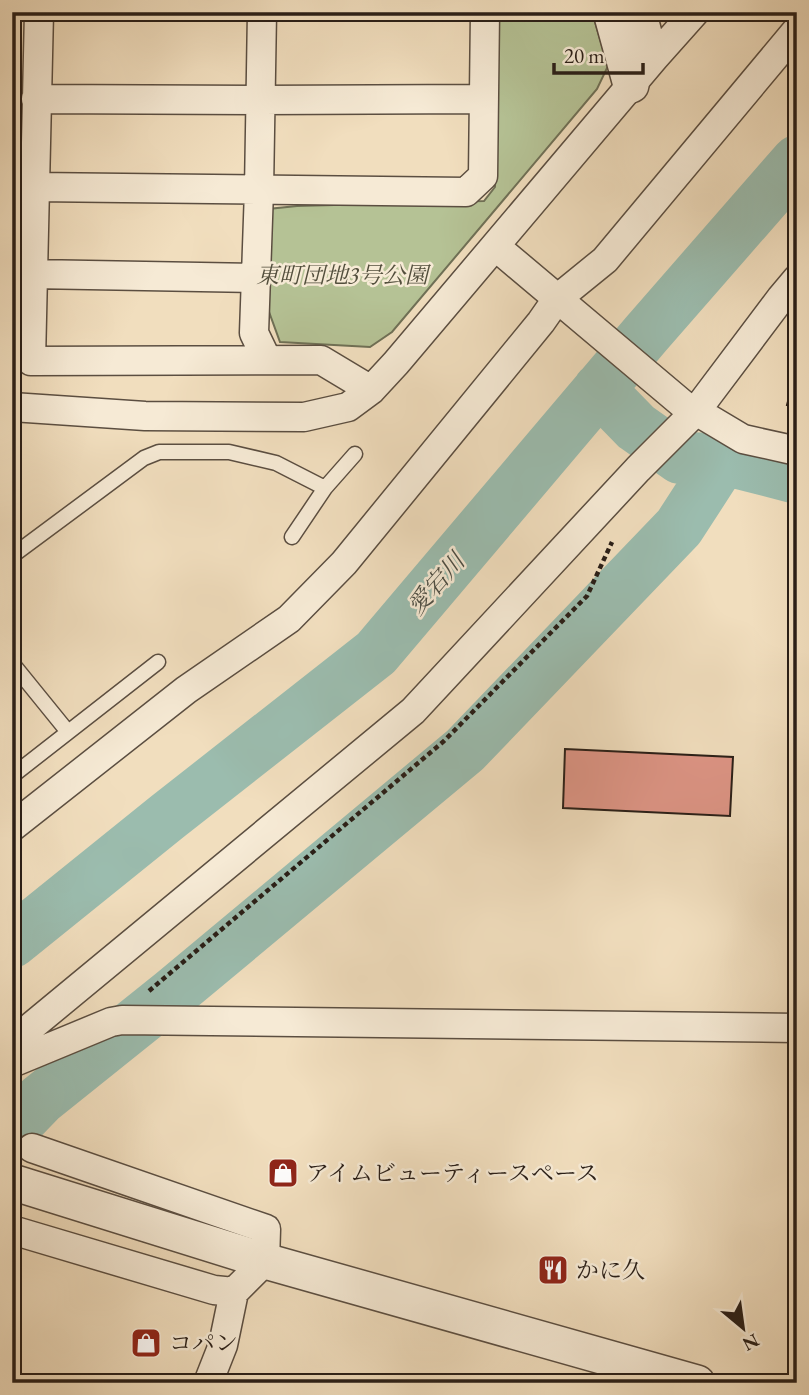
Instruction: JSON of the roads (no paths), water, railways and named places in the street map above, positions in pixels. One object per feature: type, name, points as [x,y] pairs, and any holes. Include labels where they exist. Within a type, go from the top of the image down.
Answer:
[{"type":"street","points":[[38,12],[31,361],[321,360],[371,390]]},
{"type":"street","points":[[262,12],[254,333],[267,360]]},
{"type":"street","points":[[35,187],[466,192],[483,176],[485,12]]},
{"type":"street","points":[[611,12],[631,85]]},
{"type":"street","points":[[642,12],[654,58]]},
{"type":"street","points":[[12,407],[145,416],[304,417],[348,407],[371,390],[396,363],[695,12]]},
{"type":"street","points":[[12,827],[186,690],[289,619],[344,563],[558,299],[606,260],[797,30]]},
{"type":"street","points":[[36,99],[484,99]]},
{"type":"street","points":[[495,246],[686,415],[743,439],[797,451]]},
{"type":"street","points":[[33,274],[256,278]]},
{"type":"street","points":[[12,1053],[32,1026],[413,711],[686,415],[797,279]]},
{"type":"street","points":[[12,1063],[117,1021],[797,1028]]},
{"type":"street","points":[[32,1148],[266,1229],[265,1261],[234,1292],[223,1345],[208,1383]]},
{"type":"street","points":[[12,1182],[265,1261],[697,1383]]},
{"type":"street","points":[[12,1230],[214,1290],[234,1292]]},
{"type":"lane","points":[[12,556],[144,458],[159,452],[229,452],[276,463],[325,488]]},
{"type":"lane","points":[[292,537],[325,488],[355,454]]},
{"type":"lane","points":[[12,776],[158,662]]},
{"type":"lane","points":[[12,663],[68,732]]},
{"type":"waterway","name":"愛宕川","points":[[12,942],[376,653],[646,334],[797,161]]},
{"type":"waterway","points":[[599,389],[636,427],[680,458],[723,459],[797,478]]},
{"type":"waterway","points":[[12,1129],[41,1099],[172,994],[465,750],[679,527],[723,459]]},
{"type":"place","name":"アイムビューティースペース","points":[[283,1173]]},
{"type":"place","name":"かに久","points":[[553,1270]]},
{"type":"place","name":"コパン","points":[[146,1343]]},
{"type":"park label","name":"東町団地3号公園","points":[[342,275]]}]
